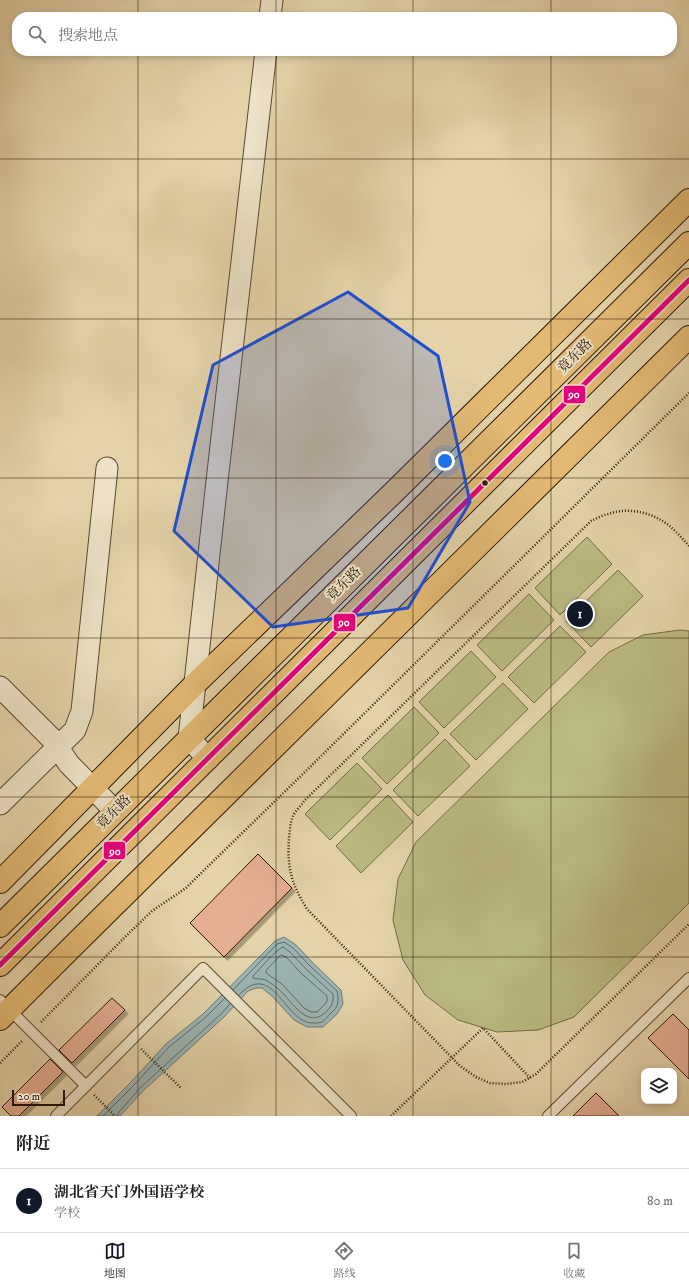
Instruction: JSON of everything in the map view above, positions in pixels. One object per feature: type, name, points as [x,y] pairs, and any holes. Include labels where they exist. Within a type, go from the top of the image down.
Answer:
[{"type":"main road","points":[[0,882],[195,684],[389,497],[689,200]]},
{"type":"main road","name":"竟东路","points":[[0,926],[689,244]]},
{"type":"main road","name":"竟东路","points":[[0,965],[689,280]]},
{"type":"main road","points":[[3,1009],[689,337]]},
{"type":"street","points":[[271,12],[272,0]]},
{"type":"street","points":[[208,759],[189,738],[265,56]]},
{"type":"street","points":[[0,804],[75,730],[82,711],[107,468]]},
{"type":"street","points":[[0,687],[52,739],[69,764],[115,811]]},
{"type":"lane","points":[[56,1116],[203,968],[351,1116]]},
{"type":"lane","points":[[548,1116],[689,978]]},
{"type":"lane","points":[[3,1009],[32,1032],[86,1086]]},
{"type":"path","points":[[0,1063],[152,911],[186,888],[202,873],[689,393]]},
{"type":"path","points":[[689,546],[677,533],[660,519],[644,513],[626,511],[608,513],[591,521],[304,801],[293,815],[288,850],[289,869],[296,892],[307,909],[460,1066],[476,1077],[490,1083],[506,1084],[522,1082],[536,1074],[689,924]]},
{"type":"path","points":[[391,1116],[483,1028],[530,1078]]},
{"type":"path","points":[[132,1040],[181,1088]]},
{"type":"path","points":[[86,1086],[115,1116]]},
{"type":"highlighted area","points":[[348,292],[438,356],[470,502],[408,608],[273,627],[174,531],[213,365]]},
{"type":"shaded area","points":[[587,537],[612,564],[560,615],[535,588]]},
{"type":"shaded area","points":[[618,570],[643,596],[591,647],[566,621]]},
{"type":"shaded area","points":[[529,594],[554,620],[502,671],[477,645]]},
{"type":"shaded area","points":[[560,626],[586,652],[534,703],[508,677]]},
{"type":"shaded area","points":[[680,630],[689,631],[689,903],[574,1017],[538,1030],[497,1032],[458,1020],[425,995],[403,960],[393,920],[398,879],[416,842],[609,652],[643,635]]},
{"type":"shaded area","points":[[471,651],[496,677],[444,728],[419,702]]},
{"type":"shaded area","points":[[503,683],[528,709],[476,760],[450,734]]},
{"type":"shaded area","points":[[414,707],[439,733],[387,784],[362,758]]},
{"type":"shaded area","points":[[445,739],[470,766],[418,816],[393,790]]},
{"type":"shaded area","points":[[357,763],[382,789],[330,840],[305,814]]},
{"type":"shaded area","points":[[388,795],[413,822],[361,873],[336,846]]},
{"type":"water","points":[[284,937],[296,945],[341,990],[343,1004],[337,1014],[323,1027],[307,1027],[294,1020],[272,996],[262,988],[256,988],[248,991],[224,1017],[143,1091],[120,1116],[97,1116],[166,1044],[203,1014],[275,941]]},
{"type":"building","points":[[258,854],[292,888],[224,957],[190,923]]},
{"type":"building","points":[[112,998],[125,1010],[72,1063],[59,1050]]},
{"type":"building","points":[[673,1014],[689,1030],[689,1079],[648,1038]]},
{"type":"building","points":[[50,1059],[63,1072],[19,1116],[11,1116],[2,1107]]},
{"type":"building","points":[[596,1093],[619,1116],[573,1116]]},
{"type":"transit line","name":"90","points":[[0,965],[689,280]]},
{"type":"place","name":"湖北省天门外国语学校","points":[[580,614]]}]
